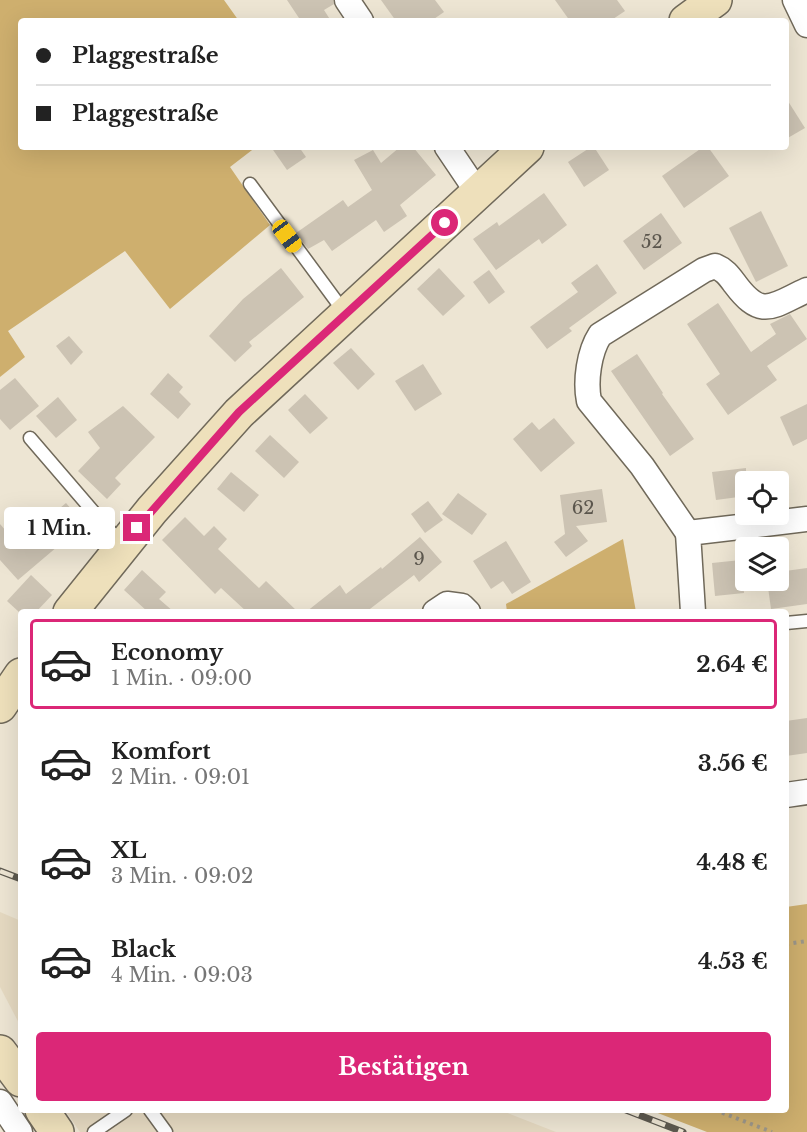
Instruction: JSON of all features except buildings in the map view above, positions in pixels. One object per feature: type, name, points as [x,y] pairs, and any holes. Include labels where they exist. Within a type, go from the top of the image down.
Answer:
[{"type":"street","points":[[347,0],[360,18]]},
{"type":"street","points":[[690,18],[715,0]]},
{"type":"street","points":[[795,0],[807,25]]},
{"type":"street","points":[[449,150],[478,193]]},
{"type":"street","points":[[72,609],[152,510],[239,412],[524,150]]},
{"type":"street","points":[[693,609],[688,533],[642,466],[590,401],[586,388],[594,344],[600,335],[704,270],[715,266],[725,270],[746,299],[757,307],[771,306],[807,290]]},
{"type":"street","points":[[688,533],[807,519]]},
{"type":"street","points":[[440,609],[447,604],[462,606],[465,609]]},
{"type":"street","points":[[0,706],[18,679]]},
{"type":"street","points":[[789,795],[807,792]]},
{"type":"street","points":[[0,1052],[18,1076]]},
{"type":"street","points":[[0,1102],[21,1132]]},
{"type":"street","points":[[44,1113],[57,1132]]},
{"type":"lane","points":[[250,184],[345,314]]},
{"type":"lane","points":[[30,438],[123,546]]},
{"type":"lane","points":[[789,623],[807,621]]},
{"type":"lane","points":[[94,1132],[122,1113]]},
{"type":"lane","points":[[152,1113],[166,1132]]},
{"type":"path","points":[[789,944],[807,941]]},
{"type":"path","points":[[723,1113],[772,1132]]},
{"type":"shaded area","points":[[0,0],[224,0],[237,18],[18,18],[18,150],[252,150],[230,167],[270,225],[170,309],[125,251],[8,331],[25,357],[0,377]]},
{"type":"shaded area","points":[[623,539],[635,609],[507,609],[506,604]]},
{"type":"shaded area","points":[[807,904],[807,1132],[707,1132],[658,1113],[789,1113],[789,907]]},
{"type":"shaded area","points":[[0,912],[18,920],[18,1021],[0,987]]},
{"type":"shaded area","points":[[67,1113],[508,1113],[556,1132],[80,1132]]},
{"type":"railway","points":[[0,871],[18,878]]},
{"type":"railway","points":[[634,1113],[683,1132]]},
{"type":"route","points":[[137,528],[239,412],[445,223]]}]
